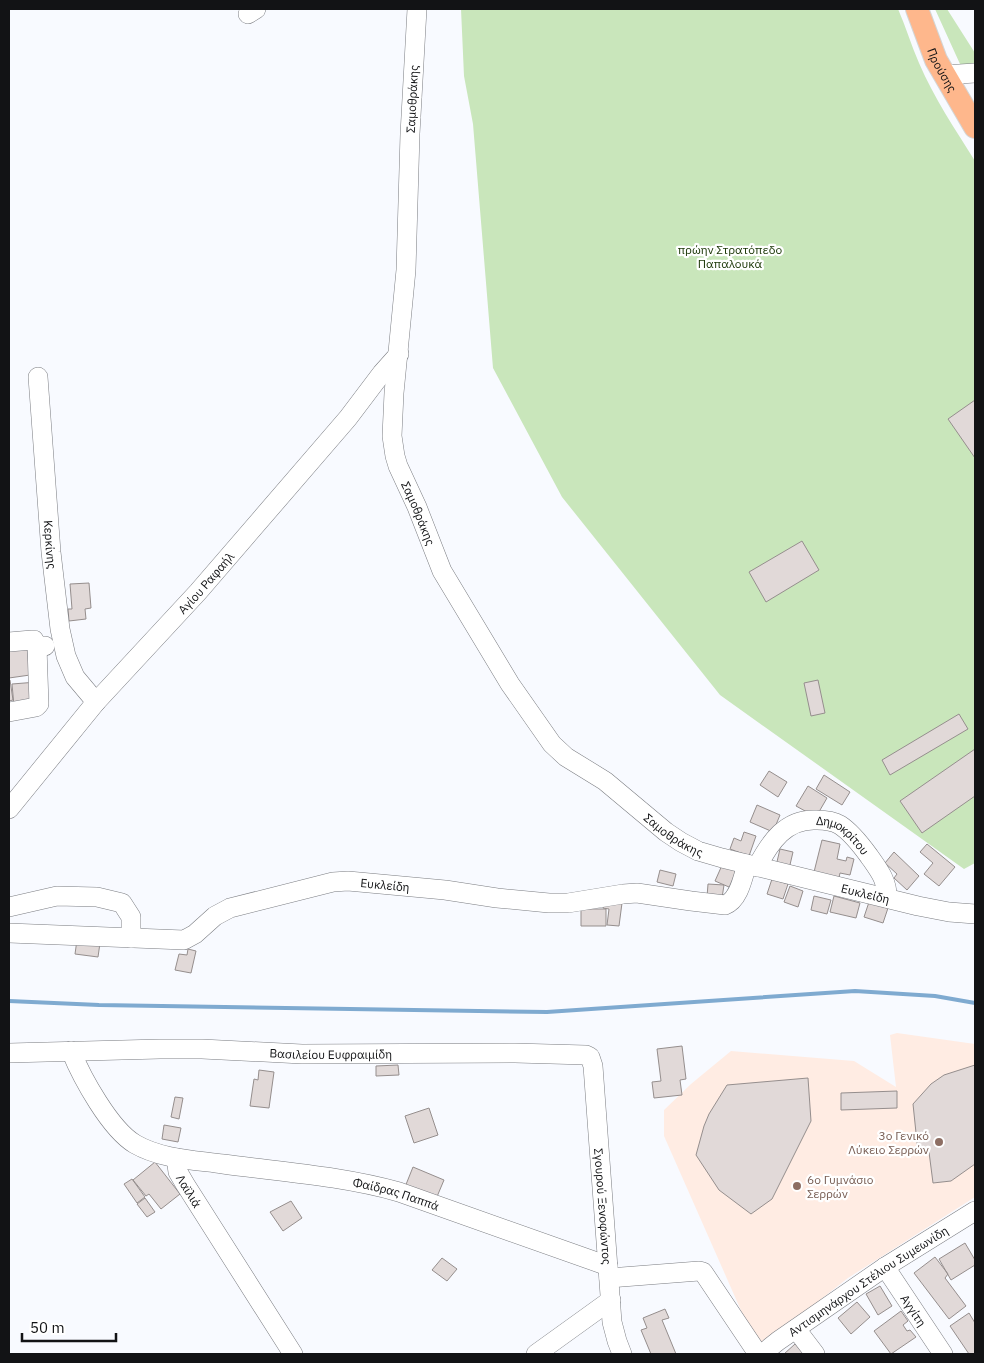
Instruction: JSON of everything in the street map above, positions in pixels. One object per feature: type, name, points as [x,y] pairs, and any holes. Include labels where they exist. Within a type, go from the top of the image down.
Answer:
[{"type":"main road","name":"Προύσης","points":[[917,10],[932,52],[944,75],[975,122]]},
{"type":"street","name":"Σαμοθράκης","points":[[417,9],[410,134],[406,270],[394,393],[392,436],[395,456],[417,507],[436,560],[510,684],[552,744],[566,757],[605,782],[666,832],[686,845],[705,853],[752,866]]},
{"type":"street","points":[[944,75],[975,73]]},
{"type":"street","name":"Αγίου Ραφαήλ","points":[[9,809],[96,702],[198,592],[348,418],[399,354]]},
{"type":"street","name":"Κερκίνης","points":[[38,377],[57,612],[63,645],[75,677],[96,702]]},
{"type":"street","points":[[373,385],[394,393]]},
{"type":"street","points":[[9,642],[34,640],[39,704],[36,707],[9,712]]},
{"type":"street","points":[[36,647],[63,645]]},
{"type":"street","name":"Δημοκρίτου","points":[[752,866],[774,840],[794,823],[807,820],[832,822],[846,830],[867,854],[885,882],[887,898]]},
{"type":"street","name":"Ευκλείδη","points":[[9,932],[188,939],[215,916],[230,908],[333,882],[348,880],[549,903],[568,903],[637,893],[725,904],[730,902],[737,893],[752,866],[949,912],[975,914]]},
{"type":"street","points":[[9,908],[57,896],[97,897],[122,903],[131,917],[132,938]]},
{"type":"street","name":"Βασιλείου Ευφραιμίδη","points":[[9,1053],[169,1049],[310,1054],[582,1053],[591,1058]]},
{"type":"street","name":"Λαϊλιά","points":[[71,1051],[94,1096],[123,1134],[135,1144],[147,1150],[176,1158],[178,1172],[185,1184],[292,1354]]},
{"type":"street","name":"Σγουρού Ξενοφώντος","points":[[591,1058],[608,1272],[615,1333],[622,1354]]},
{"type":"street","name":"Φαίδρας Παππά","points":[[176,1158],[342,1180],[379,1187],[407,1195],[608,1272]]},
{"type":"street","name":"Αντισμηνάρχου Στέλιου Συμεωνίδη","points":[[760,1354],[885,1267],[975,1211]]},
{"type":"street","name":"Αγγίτη","points":[[885,1267],[943,1354]]},
{"type":"street","points":[[608,1272],[703,1272],[760,1354]]},
{"type":"street","points":[[536,1354],[611,1300]]},
{"type":"street","points":[[796,1329],[815,1354]]},
{"type":"shaded area","name":"6ο Γυμνάσιο Σερρών","points":[[897,1033],[975,1044],[975,1197],[848,1278],[758,1349],[664,1136],[664,1110],[691,1084],[731,1051],[854,1061],[896,1087],[890,1035]]},
{"type":"green space","name":"πρώην Στρατόπεδο Παπαλουκά","points":[[461,9],[898,9],[931,89],[975,161],[975,863],[964,869],[720,695],[562,497],[493,368],[473,124],[464,76]]},
{"type":"green space","points":[[935,9],[947,9],[975,53],[975,64],[960,64]]},
{"type":"building","points":[[975,400],[975,458],[948,419]]},
{"type":"building","points":[[802,541],[819,570],[766,602],[749,572]]},
{"type":"building","points":[[89,583],[91,608],[85,609],[86,619],[69,621],[68,609],[72,609],[70,584]]},
{"type":"building","points":[[27,647],[30,675],[9,678],[9,649]]},
{"type":"building","points":[[818,680],[825,713],[811,716],[804,683]]},
{"type":"building","points":[[9,681],[13,700],[9,701]]},
{"type":"building","points":[[37,682],[39,704],[14,706],[12,684]]},
{"type":"building","points":[[959,714],[968,729],[890,775],[882,760]]},
{"type":"building","points":[[975,749],[975,796],[922,833],[900,801]]},
{"type":"building","points":[[769,771],[787,782],[778,797],[760,785]]},
{"type":"building","points":[[824,775],[850,792],[842,805],[816,789]]},
{"type":"building","points":[[808,786],[827,798],[816,817],[796,806]]},
{"type":"building","points":[[757,805],[780,815],[773,832],[750,822]]},
{"type":"building","points":[[744,832],[756,836],[749,856],[730,849],[734,838],[741,841]]},
{"type":"building","points":[[822,840],[840,844],[837,859],[846,861],[847,857],[854,859],[850,875],[840,873],[838,882],[813,876]]},
{"type":"building","points":[[927,844],[955,867],[939,886],[924,874],[933,863],[920,852]]},
{"type":"building","points":[[780,849],[793,852],[789,869],[776,866]]},
{"type":"building","points":[[894,852],[919,876],[907,890],[894,878],[897,874],[885,863]]},
{"type":"building","points":[[723,863],[744,872],[736,890],[715,881]]},
{"type":"building","points":[[660,870],[676,874],[673,886],[657,882]]},
{"type":"building","points":[[772,879],[788,884],[783,899],[767,894]]},
{"type":"building","points":[[708,884],[724,885],[722,898],[707,897]]},
{"type":"building","points":[[790,886],[803,891],[798,907],[784,902]]},
{"type":"building","points":[[814,896],[831,900],[827,914],[811,910]]},
{"type":"building","points":[[834,896],[860,903],[856,918],[830,912]]},
{"type":"building","points":[[870,899],[889,905],[883,923],[864,917]]},
{"type":"building","points":[[604,901],[622,903],[619,926],[607,925],[609,909],[603,908]]},
{"type":"building","points":[[581,909],[606,909],[606,926],[581,926]]},
{"type":"building","points":[[77,940],[100,943],[98,957],[75,954]]},
{"type":"building","points":[[188,949],[196,951],[191,973],[175,970],[179,954],[187,955]]},
{"type":"building","points":[[682,1046],[686,1079],[680,1080],[682,1095],[654,1098],[652,1082],[661,1081],[657,1049]]},
{"type":"building","points":[[398,1065],[399,1075],[376,1076],[376,1066]]},
{"type":"building","points":[[975,1065],[975,1164],[951,1181],[933,1183],[929,1152],[918,1152],[913,1104],[931,1084],[944,1075]]},
{"type":"building","points":[[259,1070],[274,1072],[269,1108],[250,1106],[254,1079],[258,1080]]},
{"type":"building","points":[[808,1078],[811,1121],[772,1199],[751,1214],[719,1190],[696,1155],[709,1114],[727,1085]]},
{"type":"building","points":[[897,1091],[897,1108],[841,1110],[841,1093]]},
{"type":"building","points":[[175,1097],[183,1098],[179,1119],[171,1117]]},
{"type":"building","points":[[429,1108],[438,1135],[414,1143],[405,1116]]},
{"type":"building","points":[[164,1125],[181,1128],[178,1142],[162,1139]]},
{"type":"building","points":[[155,1162],[180,1194],[161,1209],[149,1194],[146,1196],[133,1180]]},
{"type":"building","points":[[413,1167],[444,1180],[436,1199],[405,1187]]},
{"type":"building","points":[[132,1179],[145,1197],[137,1203],[124,1184]]},
{"type":"building","points":[[145,1198],[155,1212],[147,1217],[137,1204]]},
{"type":"building","points":[[291,1201],[302,1218],[283,1231],[270,1212]]},
{"type":"building","points":[[965,1243],[975,1260],[975,1265],[951,1280],[939,1259]]},
{"type":"building","points":[[935,1257],[948,1274],[945,1278],[966,1306],[949,1319],[914,1273]]},
{"type":"building","points":[[442,1258],[457,1269],[447,1281],[432,1270]]},
{"type":"building","points":[[880,1286],[892,1306],[878,1315],[866,1294]]},
{"type":"building","points":[[857,1302],[870,1317],[851,1334],[838,1318]]},
{"type":"building","points":[[665,1309],[669,1318],[662,1320],[676,1354],[651,1354],[641,1330],[647,1328],[643,1318]]},
{"type":"building","points":[[901,1311],[908,1321],[903,1325],[907,1331],[910,1330],[916,1337],[891,1354],[874,1331]]},
{"type":"building","points":[[969,1313],[975,1323],[975,1354],[969,1354],[950,1326]]},
{"type":"building","points":[[795,1344],[804,1354],[784,1354]]},
{"type":"waterway","points":[[9,1001],[99,1005],[547,1012],[855,991],[935,996],[975,1003]]},
{"type":"place","name":"3ο Γενικό Λύκειο Σερρών","points":[[939,1142]]},
{"type":"place","name":"6ο Γυμνάσιο Σερρών","points":[[797,1186]]}]
